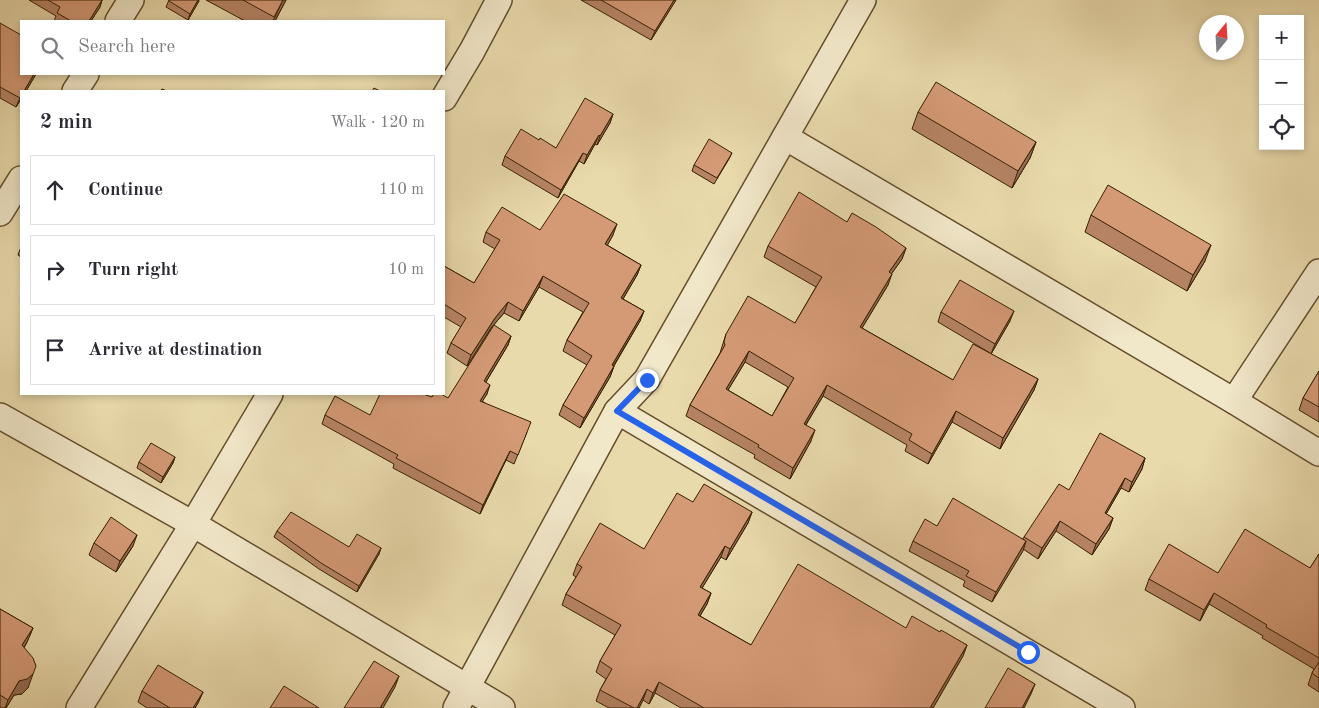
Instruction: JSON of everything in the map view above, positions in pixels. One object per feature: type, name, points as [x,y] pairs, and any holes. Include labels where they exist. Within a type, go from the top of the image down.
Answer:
[{"type":"street","points":[[119,20],[131,0]]},
{"type":"street","points":[[445,96],[499,0]]},
{"type":"street","points":[[461,698],[617,411],[647,380],[863,0]]},
{"type":"street","points":[[76,90],[85,75]]},
{"type":"street","points":[[785,137],[1319,453]]},
{"type":"street","points":[[0,213],[20,181]]},
{"type":"street","points":[[1234,401],[1319,272]]},
{"type":"street","points":[[80,708],[194,524],[269,395]]},
{"type":"street","points":[[617,411],[1122,708]]},
{"type":"street","points":[[0,416],[194,524],[461,698],[502,708]]},
{"type":"building","points":[[48,0],[102,0],[90,20],[69,20],[57,13],[60,7]]},
{"type":"building","points":[[169,0],[198,0],[190,14]]},
{"type":"building","points":[[243,0],[283,0],[274,17]]},
{"type":"building","points":[[601,0],[674,0],[655,31]]},
{"type":"building","points":[[0,23],[20,34],[20,75],[33,75],[25,90],[20,90],[20,98],[0,87]]},
{"type":"building","points":[[936,82],[1036,142],[1018,171],[918,112]]},
{"type":"building","points":[[585,98],[613,114],[587,155],[583,153],[561,190],[505,156],[521,129],[556,148]]},
{"type":"building","points":[[709,139],[732,153],[717,178],[694,165]]},
{"type":"building","points":[[1108,185],[1211,245],[1193,275],[1091,215]]},
{"type":"building","points":[[799,192],[847,222],[852,213],[906,248],[889,272],[892,274],[860,327],[953,380],[973,344],[1038,379],[1003,438],[956,411],[932,454],[909,440],[912,434],[827,385],[804,424],[815,430],[793,468],[758,447],[759,445],[690,405],[725,345],[726,334],[748,296],[795,323],[822,277],[768,246]],"holes":[[[749,351],[794,378],[772,416],[726,389]]]},
{"type":"building","points":[[564,194],[617,224],[605,244],[641,265],[621,298],[644,311],[584,418],[563,405],[592,356],[567,340],[589,303],[543,276],[523,311],[508,302],[495,318],[471,355],[451,343],[466,318],[445,305],[445,267],[474,283],[500,240],[486,232],[502,207],[540,230]]},
{"type":"building","points":[[960,280],[1014,311],[995,344],[941,312]]},
{"type":"building","points":[[494,325],[511,336],[484,381],[490,385],[480,401],[531,422],[518,455],[510,451],[483,505],[396,458],[398,455],[325,415],[335,396],[370,415],[380,395],[426,395],[432,397],[433,395],[443,395],[448,398]]},
{"type":"building","points":[[1319,371],[1319,407],[1303,398]]},
{"type":"building","points":[[1100,433],[1145,458],[1132,482],[1125,478],[1105,513],[1113,518],[1096,544],[1060,521],[1042,548],[1024,537],[1059,484],[1069,490]]},
{"type":"building","points":[[151,443],[175,457],[163,477],[139,462]]},
{"type":"building","points":[[704,484],[752,512],[730,549],[725,546],[700,587],[711,593],[698,615],[751,645],[798,564],[906,628],[912,616],[967,645],[930,708],[704,708],[659,682],[653,693],[647,689],[637,708],[634,708],[600,690],[612,669],[600,661],[621,625],[566,594],[582,567],[577,564],[600,523],[644,549],[677,493],[693,502]]},
{"type":"building","points":[[953,498],[1026,541],[996,592],[966,576],[969,571],[913,541],[925,519],[937,526]]},
{"type":"building","points":[[291,512],[349,547],[357,534],[381,548],[359,586],[321,563],[277,531]]},
{"type":"building","points":[[111,517],[137,535],[120,561],[94,543]]},
{"type":"building","points":[[1245,529],[1310,568],[1319,554],[1319,658],[1266,627],[1267,625],[1214,593],[1204,610],[1149,579],[1169,544],[1218,573]]},
{"type":"building","points":[[0,609],[33,628],[22,645],[33,658],[36,666],[33,674],[27,679],[19,681],[8,700],[0,695]]},
{"type":"building","points":[[374,661],[399,676],[380,708],[344,708]]},
{"type":"building","points":[[1319,662],[1319,678],[1312,673]]},
{"type":"building","points":[[158,665],[203,692],[193,708],[170,708],[142,691]]},
{"type":"building","points":[[1008,668],[1035,684],[1022,708],[985,708]]},
{"type":"building","points":[[284,686],[319,708],[270,708]]},
{"type":"route","points":[[647,380],[617,411],[1028,652]]}]
